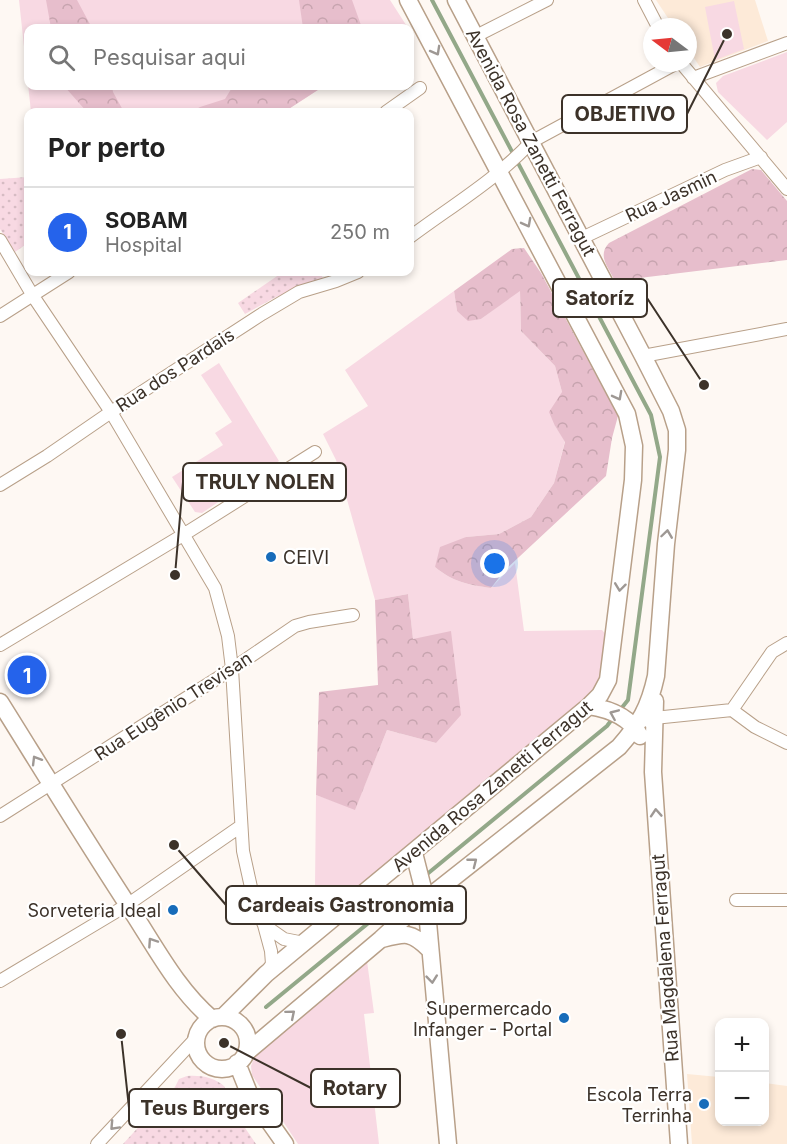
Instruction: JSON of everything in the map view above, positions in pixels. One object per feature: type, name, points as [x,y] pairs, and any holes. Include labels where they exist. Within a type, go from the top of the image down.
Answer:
[{"type":"main road","name":"Avenida Rosa Zanetti Ferragut","points":[[217,1018],[266,974],[589,706],[600,694],[608,680],[633,480],[634,446],[627,414],[500,170],[408,0]]},
{"type":"main road","name":"Avenida Rosa Zanetti Ferragut","points":[[242,1058],[426,900],[619,747],[636,728],[651,697],[656,676],[666,544],[677,450],[677,430],[672,411],[456,0]]},
{"type":"main road","name":"Rua Magdalena Ferragut","points":[[656,676],[653,772],[679,1144]]},
{"type":"main road","points":[[0,702],[127,905],[184,991],[196,1005],[217,1018]]},
{"type":"main road","points":[[589,706],[623,717],[636,728]]},
{"type":"main road","name":"Rua Magdalena Ferragut","points":[[636,728],[645,746],[653,772]]},
{"type":"main road","points":[[414,853],[426,900],[448,1144]]},
{"type":"main road","points":[[381,939],[403,933],[417,937],[429,949]]},
{"type":"main road","points":[[217,1018],[231,1018],[244,1028],[248,1044],[242,1058],[226,1069],[218,1069],[206,1063],[198,1051],[197,1037],[205,1023],[217,1018]]},
{"type":"main road","points":[[242,1058],[249,1093],[285,1144]]},
{"type":"street","points":[[476,36],[547,0]]},
{"type":"street","points":[[644,0],[653,18]]},
{"type":"street","points":[[693,78],[787,43]]},
{"type":"street","points":[[414,234],[500,170],[531,142],[662,72]]},
{"type":"street","points":[[687,72],[787,189]]},
{"type":"street","points":[[392,108],[420,88]]},
{"type":"street","name":"Rua Jasmin","points":[[582,238],[725,170],[761,157]]},
{"type":"street","points":[[0,240],[33,296],[111,412],[215,588],[228,636],[232,669],[243,851],[254,901],[264,925],[272,964],[266,974]]},
{"type":"street","points":[[0,316],[63,276]]},
{"type":"street","name":"Rua dos Pardais","points":[[0,485],[262,314],[299,292],[348,276]]},
{"type":"street","points":[[643,356],[787,329]]},
{"type":"street","points":[[0,645],[183,535],[315,452]]},
{"type":"street","name":"Rua Eugênio Trevisan","points":[[0,816],[232,669],[295,626],[353,615]]},
{"type":"street","points":[[732,710],[772,652],[787,643]]},
{"type":"street","points":[[636,728],[654,718],[732,710],[754,727],[787,742]]},
{"type":"street","points":[[0,981],[127,905],[241,826]]},
{"type":"street","points":[[736,900],[787,900]]},
{"type":"street","points":[[264,925],[284,939],[304,943]]},
{"type":"street","points":[[97,1144],[197,1037]]},
{"type":"shaded area","points":[[19,0],[390,0],[405,24],[24,24],[24,47]]},
{"type":"shaded area","points":[[656,0],[755,0],[768,41],[700,67],[697,62],[697,18],[668,18]]},
{"type":"shaded area","points":[[734,1],[744,49],[715,60],[705,7]]},
{"type":"shaded area","points":[[787,52],[787,122],[767,140],[718,92],[716,83],[723,76]]},
{"type":"shaded area","points":[[28,90],[318,90],[290,108],[31,108]]},
{"type":"shaded area","points":[[24,177],[24,246],[15,252],[0,229],[0,179]]},
{"type":"shaded area","points":[[277,276],[322,276],[325,281],[276,297],[245,314],[238,303]]},
{"type":"shaded area","points":[[520,290],[521,331],[555,366],[562,392],[555,426],[565,441],[554,483],[531,517],[499,534],[466,537],[435,567],[462,582],[491,588],[515,563],[524,631],[602,630],[607,636],[601,677],[593,692],[332,909],[315,886],[316,795],[355,809],[387,730],[436,743],[451,632],[413,640],[408,594],[375,600],[336,460],[323,434],[368,406],[345,370],[454,291],[457,311],[481,319]]},
{"type":"shaded area","points":[[219,363],[279,461],[202,513],[195,512],[172,477],[223,445],[215,433],[232,422],[201,375]]},
{"type":"shaded area","points":[[367,961],[374,1013],[364,1014],[379,1144],[298,1144],[252,1075],[251,1066],[255,1056]]},
{"type":"shaded area","name":"Escola Terra Terrinha","points":[[687,1074],[715,1077],[715,1126],[769,1126],[769,1084],[787,1086],[787,1144],[692,1144]]},
{"type":"shaded area","points":[[187,1076],[207,1077],[225,1087],[224,1097],[256,1144],[123,1144],[175,1087],[179,1079]]},
{"type":"green space","points":[[46,0],[77,0],[90,24],[50,24]]},
{"type":"green space","points":[[299,0],[352,0],[361,24],[302,24]]},
{"type":"green space","points":[[68,90],[113,90],[122,108],[83,108]]},
{"type":"green space","points":[[231,90],[318,90],[290,108],[198,108],[225,99]]},
{"type":"green space","points":[[752,169],[761,170],[787,201],[787,260],[615,281],[604,257],[609,243]]},
{"type":"green space","points":[[524,248],[541,273],[618,416],[606,476],[505,570],[491,588],[461,582],[435,567],[440,547],[466,537],[499,534],[531,517],[554,483],[565,442],[549,412],[562,392],[555,366],[521,331],[520,291],[481,319],[468,321],[457,311],[454,291],[512,249]]},
{"type":"green space","points":[[408,594],[413,639],[451,631],[461,715],[436,743],[387,730],[355,810],[316,795],[319,692],[378,685],[375,600]]},
{"type":"waterway","points":[[432,0],[651,415],[660,457],[628,700],[620,710]]},
{"type":"waterway","points":[[426,875],[607,726],[613,718]]},
{"type":"waterway","points":[[266,1007],[416,884]]},
{"type":"place","name":"OBJETIVO","points":[[727,34]]},
{"type":"place","name":"Satoríz","points":[[704,385]]},
{"type":"place","name":"CEIVI","points":[[271,557]]},
{"type":"place","name":"TRULY NOLEN","points":[[175,575]]},
{"type":"place","name":"SOBAM","points":[[27,675]]},
{"type":"place","name":"Cardeais Gastronomia","points":[[174,845]]},
{"type":"place","name":"Sorveteria Ideal","points":[[173,910]]},
{"type":"place","name":"Supermercado Infanger - Portal","points":[[564,1018]]},
{"type":"place","name":"Teus Burgers","points":[[121,1034]]},
{"type":"place","name":"Rotary","points":[[224,1043]]},
{"type":"place","name":"Escola Terra Terrinha","points":[[704,1104]]}]
